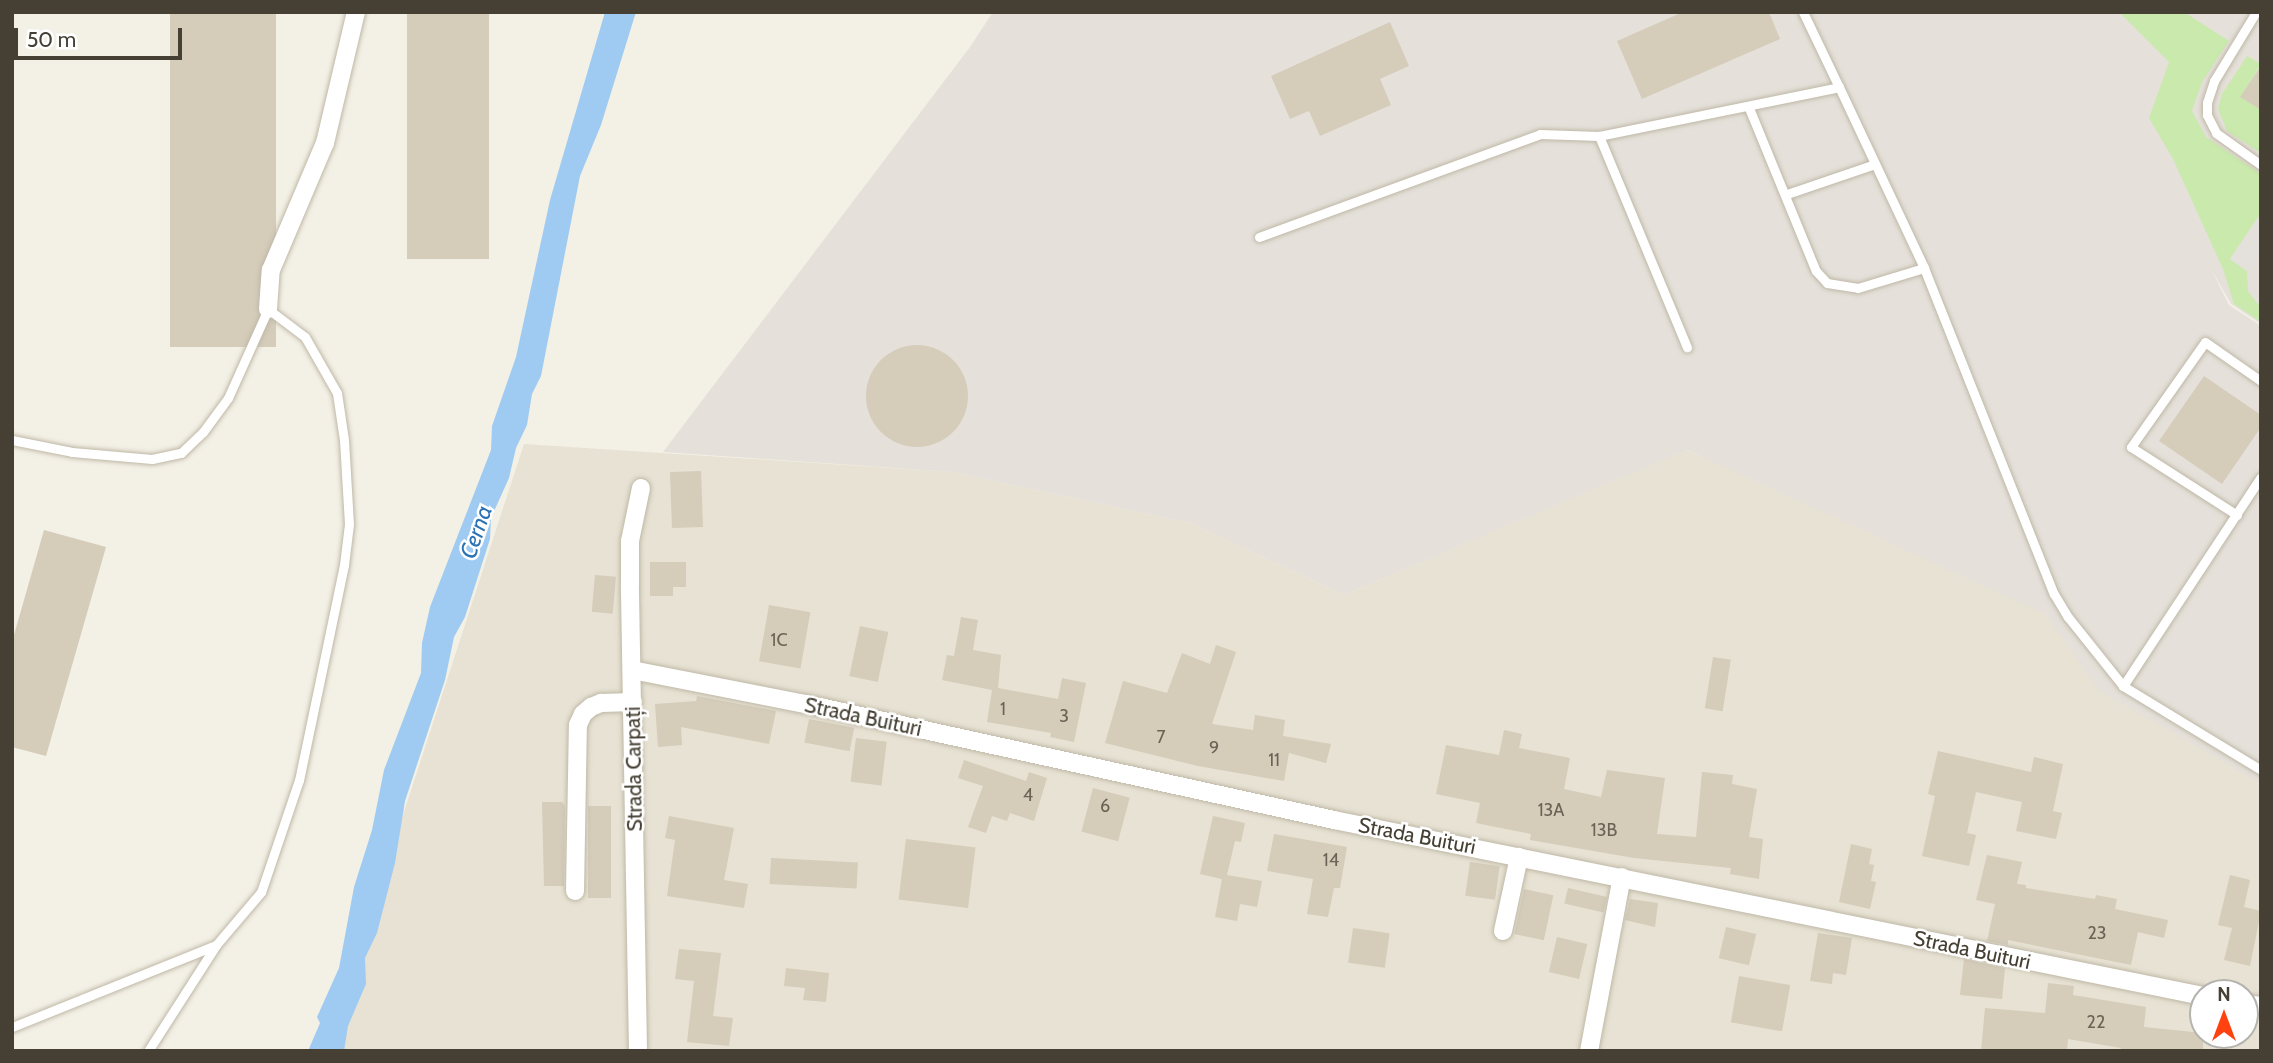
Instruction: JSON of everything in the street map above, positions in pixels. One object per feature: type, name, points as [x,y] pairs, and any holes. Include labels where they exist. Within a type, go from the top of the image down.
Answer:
[{"type":"street","points":[[268,309],[271,270],[325,143],[356,12]]},
{"type":"street","name":"Strada Carpați","points":[[638,1051],[630,541],[641,488]]},
{"type":"street","name":"Strada Buituri","points":[[632,670],[820,707],[1153,782],[2189,993]]},
{"type":"street","points":[[575,891],[578,725],[583,714],[591,707],[601,703],[633,702]]},
{"type":"street","points":[[1503,931],[1519,857]]},
{"type":"street","points":[[1589,1051],[1622,877]]},
{"type":"lane","points":[[1803,12],[1924,268],[2054,594],[2068,617],[2123,686],[2261,769]]},
{"type":"lane","points":[[2256,12],[2214,81],[2207,103],[2207,115],[2216,133],[2261,165]]},
{"type":"lane","points":[[1259,237],[1540,134],[1599,136],[1839,87]]},
{"type":"lane","points":[[1749,107],[1787,194],[1816,271],[1827,283],[1858,288],[1924,268]]},
{"type":"lane","points":[[1599,136],[1687,346]]},
{"type":"lane","points":[[1787,194],[1875,164]]},
{"type":"lane","points":[[12,440],[72,452],[152,459],[181,453],[203,432],[228,398],[268,309],[305,337],[337,393],[344,440],[349,524],[344,565],[299,780],[261,892],[216,945],[148,1051]]},
{"type":"lane","points":[[2237,515],[2130,447],[2205,342],[2261,381]]},
{"type":"lane","points":[[2123,686],[2261,477]]},
{"type":"lane","points":[[12,1027],[216,945]]},
{"type":"shaded area","points":[[993,12],[2261,12],[2261,324],[2231,304],[2211,269],[2229,305],[2261,326],[2261,784],[2098,690],[2045,614],[1687,450],[1344,595],[1190,523],[952,472],[663,452],[970,47]]},
{"type":"shaded area","points":[[2261,213],[2261,250],[2247,271],[2230,259]]},
{"type":"shaded area","points":[[524,444],[952,472],[1190,523],[1344,595],[1686,450],[2038,595],[2261,762],[2261,1051],[326,1051]]},
{"type":"green space","points":[[2119,12],[2184,12],[2229,41],[2202,82],[2192,111],[2206,137],[2261,174],[2261,213],[2230,259],[2247,271],[2248,291],[2261,308],[2261,322],[2234,304],[2223,269],[2173,159],[2149,118],[2169,62]]},
{"type":"green space","points":[[2247,56],[2261,64],[2241,97],[2261,110],[2261,153],[2227,131],[2218,109],[2222,94]]},
{"type":"water","name":"Cerna","points":[[605,12],[636,12],[601,125],[580,176],[541,376],[532,394],[527,425],[516,448],[509,478],[491,518],[490,539],[465,617],[454,637],[445,680],[405,801],[395,863],[377,933],[365,958],[366,984],[348,1026],[344,1051],[308,1051],[320,1023],[317,1017],[339,968],[354,887],[372,830],[384,770],[421,673],[422,643],[430,607],[491,450],[492,426],[516,357],[550,200]]},
{"type":"building","points":[[170,12],[276,12],[276,347],[170,347]]},
{"type":"building","points":[[407,12],[489,12],[489,259],[407,259]]},
{"type":"building","points":[[1683,12],[1769,12],[1780,39],[1642,99],[1617,41]]},
{"type":"building","points":[[1390,22],[1409,66],[1380,79],[1391,105],[1320,136],[1309,111],[1290,119],[1271,76]]},
{"type":"building","points":[[2261,66],[2261,110],[2240,97]]},
{"type":"building","points":[[917,345],[936,349],[953,360],[964,377],[968,396],[964,415],[953,432],[936,443],[917,447],[898,443],[881,432],[870,415],[866,396],[870,377],[881,360],[898,349]]},
{"type":"building","points":[[2204,376],[2261,415],[2261,427],[2222,484],[2159,441]]},
{"type":"building","points":[[701,471],[703,527],[672,528],[670,472]]},
{"type":"building","points":[[44,530],[106,547],[46,756],[12,747],[12,642]]},
{"type":"building","points":[[650,562],[686,562],[686,587],[673,587],[673,596],[650,596]]},
{"type":"building","points":[[595,575],[616,577],[613,614],[592,612]]},
{"type":"building","points":[[769,605],[810,612],[800,668],[759,661]]},
{"type":"building","points":[[961,617],[978,620],[973,650],[1001,655],[998,688],[1058,699],[1062,678],[1086,683],[1074,742],[1050,737],[1051,733],[987,722],[992,690],[942,680],[947,655],[954,656]]},
{"type":"building","points":[[860,626],[888,632],[878,682],[849,676]]},
{"type":"building","points":[[1216,645],[1236,652],[1212,724],[1253,730],[1255,715],[1285,720],[1283,736],[1331,744],[1326,763],[1289,753],[1284,781],[1198,766],[1105,743],[1123,681],[1167,693],[1182,653],[1210,664]]},
{"type":"building","points":[[1713,657],[1731,660],[1723,711],[1705,708]]},
{"type":"building","points":[[697,696],[776,711],[769,744],[681,727],[682,745],[658,747],[655,704],[696,701]]},
{"type":"building","points":[[809,719],[854,728],[850,751],[804,743]]},
{"type":"building","points":[[1504,730],[1522,734],[1519,748],[1570,758],[1564,789],[1601,797],[1607,770],[1665,778],[1657,834],[1696,837],[1702,772],[1733,775],[1732,784],[1757,789],[1749,837],[1763,839],[1759,879],[1730,874],[1731,868],[1634,858],[1530,840],[1531,834],[1476,823],[1480,803],[1436,794],[1446,745],[1499,755]]},
{"type":"building","points":[[856,738],[887,742],[881,785],[851,782]]},
{"type":"building","points":[[1938,751],[2031,772],[2034,757],[2063,764],[2053,811],[2062,813],[2056,839],[2016,831],[2022,802],[1976,792],[1967,833],[1976,835],[1969,866],[1922,856],[1935,796],[1928,794]]},
{"type":"building","points":[[964,760],[1026,781],[1029,772],[1047,778],[1034,821],[1010,813],[1007,821],[992,816],[986,833],[968,827],[983,786],[958,778]]},
{"type":"building","points":[[1093,788],[1130,798],[1118,841],[1081,831]]},
{"type":"building","points":[[542,802],[562,802],[565,806],[564,886],[544,886]]},
{"type":"building","points":[[588,806],[611,806],[611,898],[588,898]]},
{"type":"building","points":[[669,816],[734,828],[724,880],[748,884],[744,908],[667,896],[675,840],[665,838]]},
{"type":"building","points":[[1213,816],[1245,823],[1241,842],[1235,841],[1227,875],[1262,881],[1257,907],[1240,904],[1237,921],[1215,917],[1222,879],[1200,874]]},
{"type":"building","points":[[1274,834],[1347,847],[1340,888],[1334,888],[1328,917],[1307,914],[1313,879],[1267,871]]},
{"type":"building","points":[[906,839],[975,848],[968,908],[899,900]]},
{"type":"building","points":[[1851,844],[1872,849],[1869,864],[1874,865],[1871,881],[1876,882],[1870,909],[1839,902]]},
{"type":"building","points":[[1987,855],[2022,862],[2017,884],[2026,885],[2026,888],[2095,899],[2096,895],[2117,899],[2115,909],[2168,920],[2164,938],[2138,932],[2131,965],[2008,940],[2008,945],[1987,941],[1995,904],[1976,900]]},
{"type":"building","points":[[771,858],[858,863],[857,889],[770,884]]},
{"type":"building","points":[[1470,862],[1500,866],[1495,900],[1465,896]]},
{"type":"building","points":[[2230,875],[2250,880],[2244,907],[2261,911],[2250,966],[2224,960],[2232,928],[2218,925]]},
{"type":"building","points":[[1568,888],[1607,897],[1603,913],[1564,904]]},
{"type":"building","points":[[1524,889],[1553,895],[1544,940],[1514,934]]},
{"type":"building","points":[[1630,899],[1658,903],[1655,927],[1625,920]]},
{"type":"building","points":[[1726,927],[1756,934],[1749,965],[1719,958]]},
{"type":"building","points":[[1353,928],[1390,933],[1385,968],[1348,963]]},
{"type":"building","points":[[1818,933],[1852,938],[1846,975],[1833,973],[1832,984],[1810,981]]},
{"type":"building","points":[[1557,937],[1587,944],[1579,979],[1549,972]]},
{"type":"building","points":[[679,949],[721,953],[713,1016],[733,1018],[729,1046],[687,1042],[694,981],[675,979]]},
{"type":"building","points":[[1964,959],[2005,968],[2002,999],[1960,995]]},
{"type":"building","points":[[786,968],[829,973],[826,1002],[803,1000],[805,988],[784,986]]},
{"type":"building","points":[[1739,976],[1790,985],[1782,1031],[1731,1022]]},
{"type":"building","points":[[2048,983],[2074,986],[2073,995],[2146,1007],[2144,1027],[2189,1032],[2189,1049],[2203,1051],[2120,1051],[2121,1048],[2068,1039],[2067,1051],[1981,1051],[1985,1008],[2045,1013]]}]
